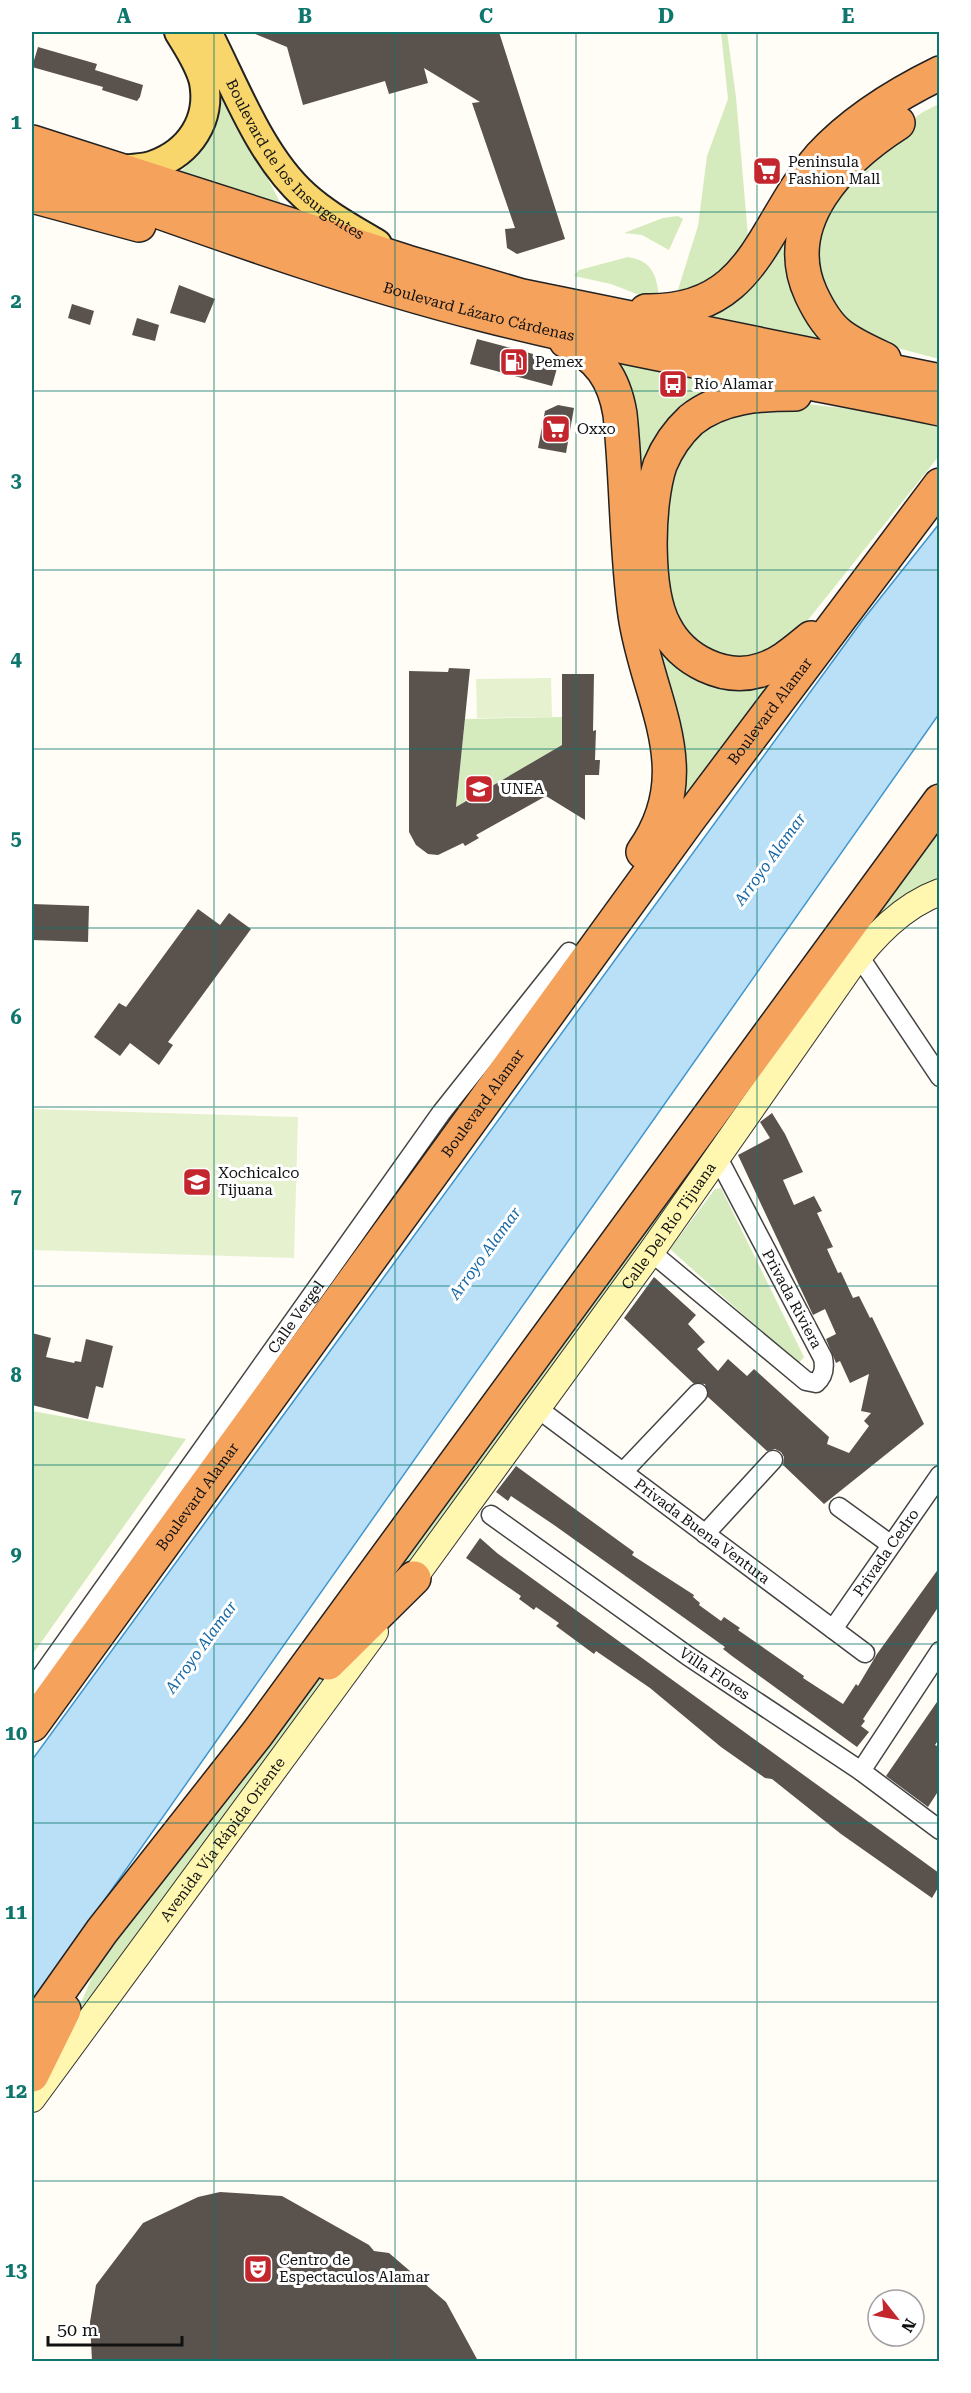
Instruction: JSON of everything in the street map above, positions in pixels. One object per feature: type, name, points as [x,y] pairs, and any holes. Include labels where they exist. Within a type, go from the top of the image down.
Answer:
[{"type":"highway","points":[[522,296],[610,309],[648,311],[675,311],[706,302],[729,287],[752,263],[800,182],[822,155],[882,106],[939,73]]},
{"type":"highway","points":[[932,379],[861,348],[838,334],[825,319],[807,285],[802,247],[811,213],[831,180],[883,132],[939,98]]},
{"type":"highway","name":"Boulevard Lázaro Cárdenas","points":[[32,142],[407,262],[522,296],[932,379]]},
{"type":"highway","name":"Boulevard Lázaro Cárdenas","points":[[32,167],[313,267],[496,318],[589,341],[939,409]]},
{"type":"highway","points":[[32,196],[313,267]]},
{"type":"highway","points":[[496,318],[579,347],[601,365],[612,382],[621,424],[635,617],[665,724],[668,748],[667,799],[656,834],[569,952]]},
{"type":"highway","points":[[857,593],[816,633],[777,664],[759,671],[732,673],[699,663],[672,639],[664,626],[654,594],[652,543],[656,480],[661,464],[680,431],[693,419],[720,403],[743,397],[773,394],[890,398]]},
{"type":"highway","name":"Boulevard Alamar","points":[[32,1725],[689,819],[939,485]]},
{"type":"highway","points":[[32,2030],[102,1931],[257,1734],[939,801]]},
{"type":"highway","points":[[569,952],[689,819]]},
{"type":"highway","points":[[159,1550],[208,1466],[250,1384]]},
{"type":"highway","points":[[257,1734],[414,1578]]},
{"type":"highway","points":[[32,2076],[102,1931]]},
{"type":"main road","name":"Boulevard de los Insurgentes","points":[[122,170],[153,166],[179,152],[196,135],[205,112],[204,81],[179,32]]},
{"type":"main road","name":"Boulevard de los Insurgentes","points":[[207,32],[261,136],[290,180],[303,194],[337,221],[407,262]]},
{"type":"street","name":"Calle Del Río Tijuana","points":[[414,1578],[483,1509],[537,1408],[651,1252],[859,956],[896,918],[918,901],[939,892]]},
{"type":"street","name":"Calle Vergel","points":[[32,1689],[441,1113],[569,952]]},
{"type":"street","points":[[859,956],[939,1077]]},
{"type":"street","name":"Privada Riviera","points":[[651,1252],[806,1381],[816,1383],[820,1379],[825,1366],[823,1358],[717,1156]]},
{"type":"street","points":[[623,1472],[698,1393]]},
{"type":"street","name":"Privada Buena Ventura","points":[[537,1408],[865,1653]]},
{"type":"street","points":[[705,1534],[773,1460]]},
{"type":"street","name":"Privada Cedro","points":[[832,1629],[939,1475]]},
{"type":"street","points":[[839,1507],[890,1544]]},
{"type":"street","name":"Villa Flores","points":[[483,1509],[688,1656],[861,1771],[939,1830]]},
{"type":"street","name":"Avenida Vía Rápida Oriente","points":[[32,2099],[414,1578]]},
{"type":"street","points":[[861,1771],[939,1651]]},
{"type":"green space","points":[[721,32],[727,32],[736,97],[748,236],[734,260],[719,275],[701,286],[676,296],[698,226],[707,156],[728,99]]},
{"type":"green space","points":[[939,78],[939,82],[898,104],[849,142],[811,183],[789,226],[784,266],[800,309],[814,329],[839,349],[688,320],[726,303],[749,284],[768,256],[798,196],[833,151],[885,109]]},
{"type":"green space","points":[[219,84],[283,208],[180,172],[197,153],[209,132],[216,109]]},
{"type":"green space","points":[[939,104],[939,359],[875,342],[823,301],[809,233],[881,141],[923,112]]},
{"type":"green space","points":[[678,216],[683,219],[669,250],[642,235],[624,233],[663,218]]},
{"type":"green space","points":[[628,257],[644,262],[653,272],[660,303],[611,284],[574,276],[579,270]]},
{"type":"green space","points":[[609,362],[741,383],[656,448],[667,648],[787,666],[666,828],[661,683]]},
{"type":"green space","points":[[779,401],[861,410],[939,425],[939,456],[788,645],[756,660],[702,654],[666,614],[661,489],[697,426]]},
{"type":"green space","points":[[551,678],[552,717],[477,718],[476,679]]},
{"type":"green space","points":[[562,717],[562,745],[456,807],[465,719]]},
{"type":"green space","points":[[937,815],[939,883],[925,885],[404,1576],[356,1620]]},
{"type":"green space","points":[[32,1109],[298,1117],[294,1258],[32,1250]]},
{"type":"green space","points":[[721,1188],[804,1357],[798,1364],[670,1249],[715,1189]]},
{"type":"green space","points":[[32,1411],[186,1439],[32,1655]]},
{"type":"green space","points":[[341,1658],[71,2027],[94,1972],[296,1698]]},
{"type":"water","name":"Arroyo Alamar","points":[[939,524],[939,714],[32,2003],[32,1760],[862,621]]},
{"type":"building","points":[[250,32],[499,32],[565,239],[517,254],[507,248],[505,229],[515,228],[472,103],[480,102],[424,68],[428,83],[389,94],[385,81],[303,105],[287,47]]},
{"type":"building","points":[[38,47],[97,64],[95,70],[143,85],[140,97],[137,101],[102,90],[103,87],[32,67]]},
{"type":"building","points":[[179,285],[215,299],[205,323],[170,313]]},
{"type":"building","points":[[72,304],[94,311],[90,325],[68,318]]},
{"type":"building","points":[[137,318],[159,325],[155,341],[132,335]]},
{"type":"building","name":"Pemex","points":[[477,339],[559,361],[552,386],[470,364]]},
{"type":"building","name":"Oxxo","points":[[558,405],[574,408],[566,453],[538,448],[545,411]]},
{"type":"building","points":[[449,668],[470,669],[456,807],[562,745],[562,674],[594,674],[595,760],[600,760],[599,775],[585,775],[585,820],[546,796],[476,835],[479,838],[465,846],[463,843],[438,855],[428,854],[416,845],[409,832],[409,671],[448,672]]},
{"type":"building","points":[[32,904],[89,906],[88,942],[32,940]]},
{"type":"building","points":[[198,909],[220,925],[229,913],[251,929],[168,1042],[173,1045],[159,1065],[130,1043],[120,1056],[94,1037],[119,1003],[126,1007]]},
{"type":"building","points":[[772,1113],[803,1172],[783,1180],[794,1205],[814,1196],[822,1211],[817,1213],[833,1247],[827,1249],[838,1273],[841,1272],[853,1298],[859,1296],[870,1318],[872,1317],[924,1424],[824,1504],[783,1465],[784,1457],[781,1452],[775,1449],[767,1451],[708,1397],[705,1384],[693,1383],[624,1318],[654,1277],[696,1315],[688,1324],[705,1342],[697,1349],[718,1371],[728,1359],[747,1376],[754,1369],[829,1437],[827,1444],[849,1453],[869,1426],[864,1421],[871,1413],[861,1411],[869,1374],[850,1383],[840,1361],[836,1363],[826,1339],[836,1334],[825,1309],[813,1315],[738,1155],[770,1138],[760,1122]]},
{"type":"building","points":[[32,1333],[51,1338],[46,1357],[74,1363],[75,1361],[81,1362],[86,1339],[113,1346],[103,1388],[96,1386],[88,1419],[32,1405]]},
{"type":"building","points":[[516,1466],[634,1552],[632,1555],[694,1595],[699,1605],[721,1621],[724,1617],[740,1628],[738,1630],[843,1704],[856,1684],[858,1686],[877,1654],[939,1568],[939,1606],[863,1719],[865,1721],[861,1726],[869,1732],[857,1747],[732,1656],[723,1649],[725,1647],[554,1525],[511,1496],[508,1501],[496,1492]]},
{"type":"building","points":[[480,1538],[497,1553],[939,1873],[939,1886],[932,1898],[841,1834],[772,1779],[765,1778],[721,1747],[650,1688],[596,1651],[594,1654],[556,1626],[559,1623],[536,1607],[534,1610],[519,1599],[521,1596],[466,1558]]},
{"type":"building","points":[[939,1699],[939,1739],[935,1745],[939,1747],[939,1790],[928,1807],[886,1776]]},
{"type":"building","name":"Centro de Espectaculos Alamar","points":[[220,2192],[282,2196],[369,2245],[374,2251],[389,2253],[446,2302],[478,2361],[92,2361],[90,2322],[96,2285],[143,2223],[198,2197]]},
{"type":"place","name":"Peninsula Fashion Mall","points":[[767,171]]},
{"type":"place","name":"Pemex","points":[[514,362]]},
{"type":"place","name":"Río Alamar","points":[[673,384]]},
{"type":"place","name":"Oxxo","points":[[556,429]]},
{"type":"place","name":"UNEA","points":[[479,789]]},
{"type":"place","name":"Xochicalco Tijuana","points":[[197,1182]]},
{"type":"place","name":"Centro de Espectaculos Alamar","points":[[258,2269]]}]
